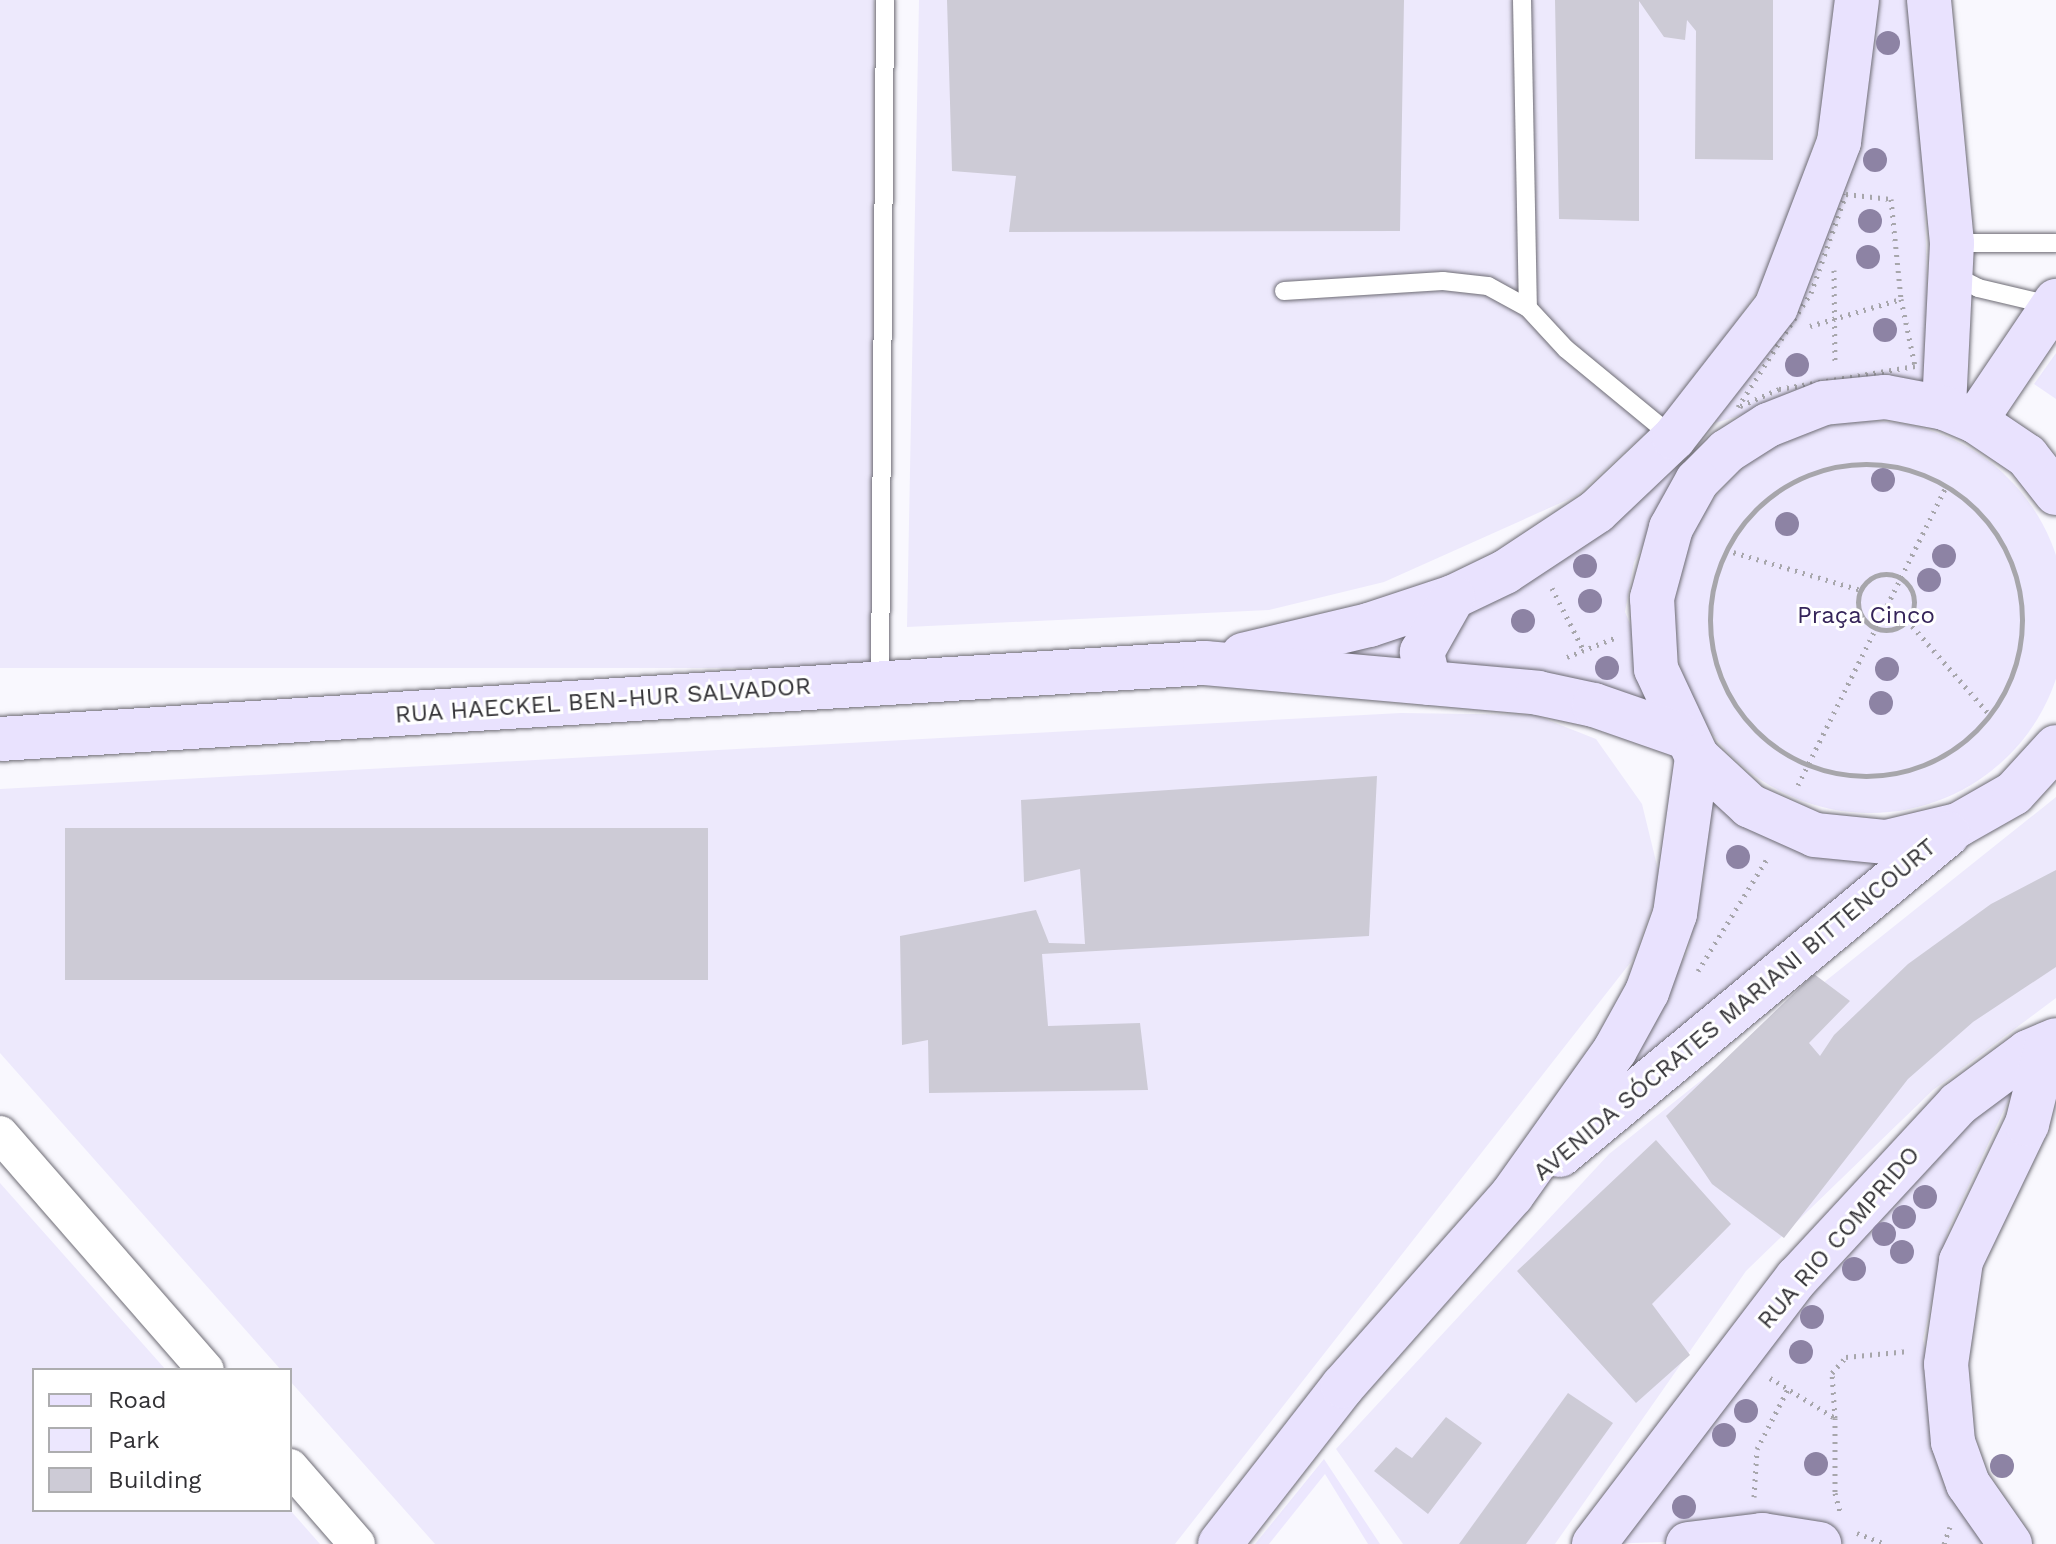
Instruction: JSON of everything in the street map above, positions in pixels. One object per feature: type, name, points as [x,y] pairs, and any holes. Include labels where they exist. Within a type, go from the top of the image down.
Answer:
[{"type":"street","name":"RUA HAECKEL BEN-HUR SALVADOR","points":[[1205,663],[1369,625],[1453,597],[1505,572],[1597,511],[1674,438],[1776,307],[1839,142],[1857,0]]},
{"type":"street","points":[[1929,0],[1951,258],[1960,414]]},
{"type":"street","points":[[1960,414],[2054,303]]},
{"type":"street","points":[[2056,493],[2027,456],[1960,414],[1885,397],[1824,403],[1768,425],[1711,467],[1671,528],[1652,598],[1656,669],[1690,746],[1750,806],[1815,835],[1887,842],[1958,825],[2014,793],[2056,747]]},
{"type":"street","points":[[1674,438],[1711,467]]},
{"type":"street","points":[[1429,683],[1422,652],[1453,597]]},
{"type":"street","name":"RUA HAECKEL BEN-HUR SALVADOR","points":[[0,739],[1205,663],[1563,698],[1690,746]]},
{"type":"street","name":"AVENIDA SÓCRATES MARIANI BITTENCOURT","points":[[1220,1544],[1343,1386],[1512,1195],[1615,1050],[1647,992],[1675,914],[1690,746]]},
{"type":"street","name":"AVENIDA SÓCRATES MARIANI BITTENCOURT","points":[[1512,1195],[1958,825]]},
{"type":"street","points":[[2010,1544],[1968,1484],[1953,1442],[1946,1364],[1961,1261],[2027,1124],[2051,1042]]},
{"type":"street","name":"RUA RIO COMPRIDO","points":[[1594,1544],[1797,1278],[1958,1104],[2051,1042]]},
{"type":"street","points":[[0,1134],[204,1368]]},
{"type":"street","points":[[292,1469],[357,1544]]},
{"type":"street","points":[[1688,1544],[1830,1530]]},
{"type":"lane","points":[[880,684],[885,0]]},
{"type":"lane","points":[[1522,0],[1528,308]]},
{"type":"lane","points":[[1951,258],[2056,243]]},
{"type":"lane","points":[[1951,258],[1978,288],[2054,303]]},
{"type":"lane","points":[[1284,291],[1443,281],[1488,286],[1528,308],[1566,349],[1674,438]]},
{"type":"path","points":[[1846,194],[1891,199],[1901,299],[1915,366],[1835,377],[1779,389],[1738,407],[1811,293],[1833,229],[1846,194]]},
{"type":"path","points":[[1833,229],[1835,377]]},
{"type":"path","points":[[1783,336],[1901,299]]},
{"type":"path","points":[[1855,462],[1908,467],[1947,485],[1994,527],[2018,575],[2024,628],[2012,680],[1989,714],[1940,758],[1890,776],[1836,775],[1789,758],[1749,727],[1722,685],[1709,637],[1712,586],[1726,550],[1762,501],[1806,474],[1855,462]]},
{"type":"path","points":[[1806,764],[1947,485]]},
{"type":"path","points":[[1726,550],[1861,590]]},
{"type":"path","points":[[1880,574],[1899,577],[1914,599],[1907,620],[1897,628],[1874,627],[1860,612],[1861,590],[1880,574]]},
{"type":"path","points":[[1549,583],[1583,649]]},
{"type":"path","points":[[1907,620],[1989,714]]},
{"type":"path","points":[[1618,628],[1621,650]]},
{"type":"path","points":[[1563,659],[1618,637]]},
{"type":"path","points":[[1695,975],[1777,843]]},
{"type":"path","points":[[1687,975],[1700,950]]},
{"type":"path","points":[[1830,1530],[1835,1493],[1832,1373],[1846,1357],[1914,1350]]},
{"type":"path","points":[[1766,1376],[1835,1418]]},
{"type":"path","points":[[1754,1510],[1757,1449],[1788,1389]]},
{"type":"shaded area","points":[[0,0],[874,0],[874,668],[0,668]]},
{"type":"shaded area","points":[[919,0],[1839,0],[1828,95],[1779,258],[1688,395],[1576,496],[1384,582],[1269,610],[907,627]]},
{"type":"shaded area","points":[[1401,713],[1535,715],[1596,739],[1642,804],[1661,882],[1634,958],[1175,1544],[435,1544],[292,1383],[292,1368],[279,1368],[0,1053],[0,789]]},
{"type":"shaded area","points":[[2056,797],[2056,998],[1933,1090],[1746,1271],[1555,1544],[1403,1544],[1336,1449],[1609,1154]]},
{"type":"shaded area","points":[[0,1183],[164,1368],[32,1368],[32,1512],[292,1512],[320,1544],[0,1544]]},
{"type":"green space","points":[[1879,0],[1907,0],[1924,184],[1930,381],[1854,381],[1715,423],[1797,297],[1835,202]]},
{"type":"green space","points":[[2056,353],[2056,399],[2034,384]]},
{"type":"green space","name":"Praça Cinco","points":[[1870,421],[1908,425],[1945,436],[1979,454],[2008,479],[2033,508],[2057,560],[2057,674],[2051,692],[2033,726],[2008,755],[1979,780],[1945,798],[1908,809],[1870,813],[1832,809],[1795,798],[1761,780],[1732,755],[1707,726],[1689,692],[1678,655],[1674,617],[1678,579],[1689,542],[1707,508],[1732,479],[1761,454],[1795,436],[1832,425]]},
{"type":"green space","points":[[1690,458],[1634,562],[1625,612],[1670,722],[1433,668],[1441,628],[1561,552]]},
{"type":"green space","points":[[1418,631],[1404,668],[1279,659]]},
{"type":"green space","points":[[1709,787],[1896,853],[1613,1082],[1688,951],[1704,876]]},
{"type":"green space","points":[[2016,1084],[1948,1230],[1923,1339],[1954,1495],[1989,1544],[1845,1544],[1820,1537],[1602,1544],[1958,1120]]},
{"type":"green space","points":[[1324,1459],[1380,1544],[1368,1544],[1325,1474],[1269,1544],[1255,1544]]},
{"type":"building","points":[[947,0],[1404,0],[1400,231],[1009,232],[1016,176],[952,171]]},
{"type":"building","points":[[1555,0],[1773,0],[1773,160],[1695,159],[1696,31],[1687,20],[1685,40],[1664,37],[1639,1],[1639,221],[1559,219]]},
{"type":"building","points":[[1377,776],[1369,936],[1042,954],[1048,1026],[1140,1023],[1148,1090],[929,1093],[928,1040],[902,1045],[900,936],[1036,910],[1049,943],[1085,944],[1080,869],[1024,882],[1021,800]]},
{"type":"building","points":[[65,828],[708,828],[708,980],[65,980]]},
{"type":"building","points":[[2056,870],[2056,967],[1973,1022],[1908,1079],[1784,1238],[1712,1184],[1666,1116],[1814,974],[1850,1001],[1809,1043],[1820,1056],[1834,1035],[1908,964],[1991,904]]},
{"type":"building","points":[[1656,1140],[1731,1224],[1652,1304],[1690,1355],[1636,1403],[1517,1271]]},
{"type":"building","points":[[1568,1393],[1613,1423],[1526,1544],[1459,1544]]},
{"type":"building","points":[[1446,1417],[1482,1443],[1428,1514],[1374,1471],[1396,1447],[1412,1458]]}]
